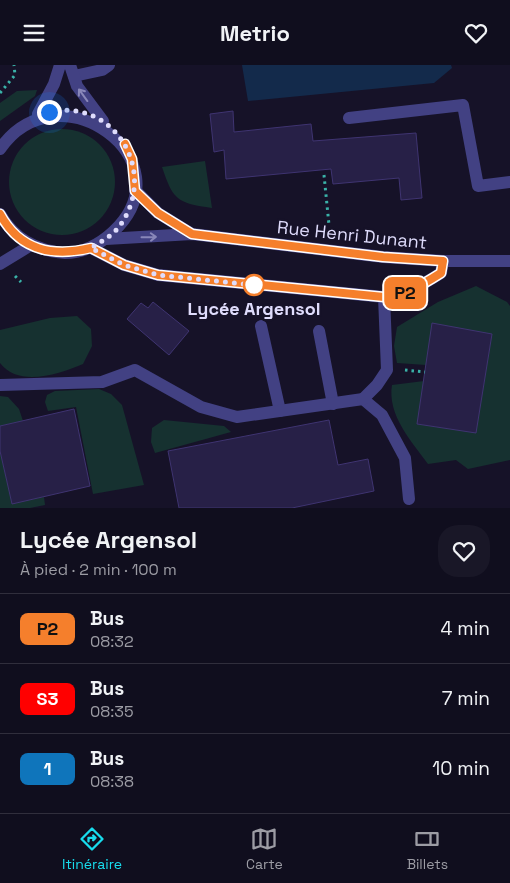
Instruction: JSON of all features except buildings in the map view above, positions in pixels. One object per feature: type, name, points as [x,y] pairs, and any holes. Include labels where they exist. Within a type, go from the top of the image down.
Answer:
[{"type":"street","points":[[38,114],[54,84],[60,65]]},
{"type":"street","points":[[102,121],[77,86],[72,71],[102,70],[109,65]]},
{"type":"street","points":[[349,118],[463,105],[478,186],[510,181]]},
{"type":"street","points":[[0,149],[7,137],[21,124],[38,114],[60,110],[82,112],[102,121],[115,131],[132,159],[135,191],[130,209],[120,226],[106,239],[91,248],[71,253],[57,252],[30,245],[16,236],[0,214]]},
{"type":"street","name":"Rue Henri Dunant","points":[[135,191],[158,213],[192,234]]},
{"type":"street","name":"Rue Henri Dunant","points":[[106,239],[192,234],[383,257],[443,261],[510,261]]},
{"type":"street","points":[[0,264],[30,245]]},
{"type":"street","points":[[91,248],[124,265],[158,275],[384,297],[400,295],[415,289],[441,273],[443,261]]},
{"type":"street","points":[[0,385],[102,381],[135,370],[201,407],[237,417],[363,399],[377,385],[387,370],[384,297]]},
{"type":"street","points":[[262,326],[280,411]]},
{"type":"street","points":[[319,331],[333,404]]},
{"type":"street","points":[[363,399],[382,415],[405,458],[409,499]]},
{"type":"path","points":[[0,93],[15,75],[14,65]]},
{"type":"path","points":[[324,175],[329,225]]},
{"type":"green space","points":[[37,90],[35,96],[0,121],[0,103],[17,91]]},
{"type":"green space","points":[[62,129],[82,133],[100,144],[111,162],[115,182],[111,202],[100,220],[82,231],[62,235],[42,231],[24,220],[13,202],[9,182],[13,162],[24,144],[42,133]]},
{"type":"green space","points":[[205,161],[212,208],[184,202],[178,198],[173,193],[162,167]]},
{"type":"green space","points":[[476,286],[507,302],[510,306],[510,460],[468,469],[456,460],[428,464],[408,437],[397,417],[391,396],[392,385],[424,381],[418,424],[476,432],[492,334],[426,365],[397,363],[394,346],[397,327],[438,302]]},
{"type":"green space","points":[[77,316],[91,329],[92,346],[83,364],[51,375],[28,377],[8,371],[0,363],[0,330],[50,318]]},
{"type":"green space","points":[[99,389],[111,394],[122,405],[144,485],[93,494],[76,407],[48,411],[45,402],[47,395],[55,391]]},
{"type":"green space","points":[[0,396],[8,397],[19,409],[23,421],[0,426]]},
{"type":"green space","points":[[164,420],[224,426],[231,432],[155,453],[151,442],[152,428]]},
{"type":"green space","points":[[0,451],[12,503],[44,497],[45,505],[30,508],[0,508]]},
{"type":"water","points":[[242,65],[451,65],[452,68],[434,83],[248,101]]},
{"type":"bus line","name":"P2","points":[[0,214],[16,236],[30,245],[50,252],[71,253],[91,248],[124,265],[158,275],[384,297],[400,295],[415,289],[441,273],[443,261],[383,257],[192,234],[158,213],[135,191],[135,174],[132,159],[125,144]]},
{"type":"place","name":"Lycée Argensol","points":[[254,285]]},
{"type":"route","points":[[49,112],[60,110],[82,112],[102,121],[115,131],[125,144],[132,159],[135,174],[135,191],[130,209],[120,226],[106,239],[91,248],[124,265],[158,275],[254,285]]}]
